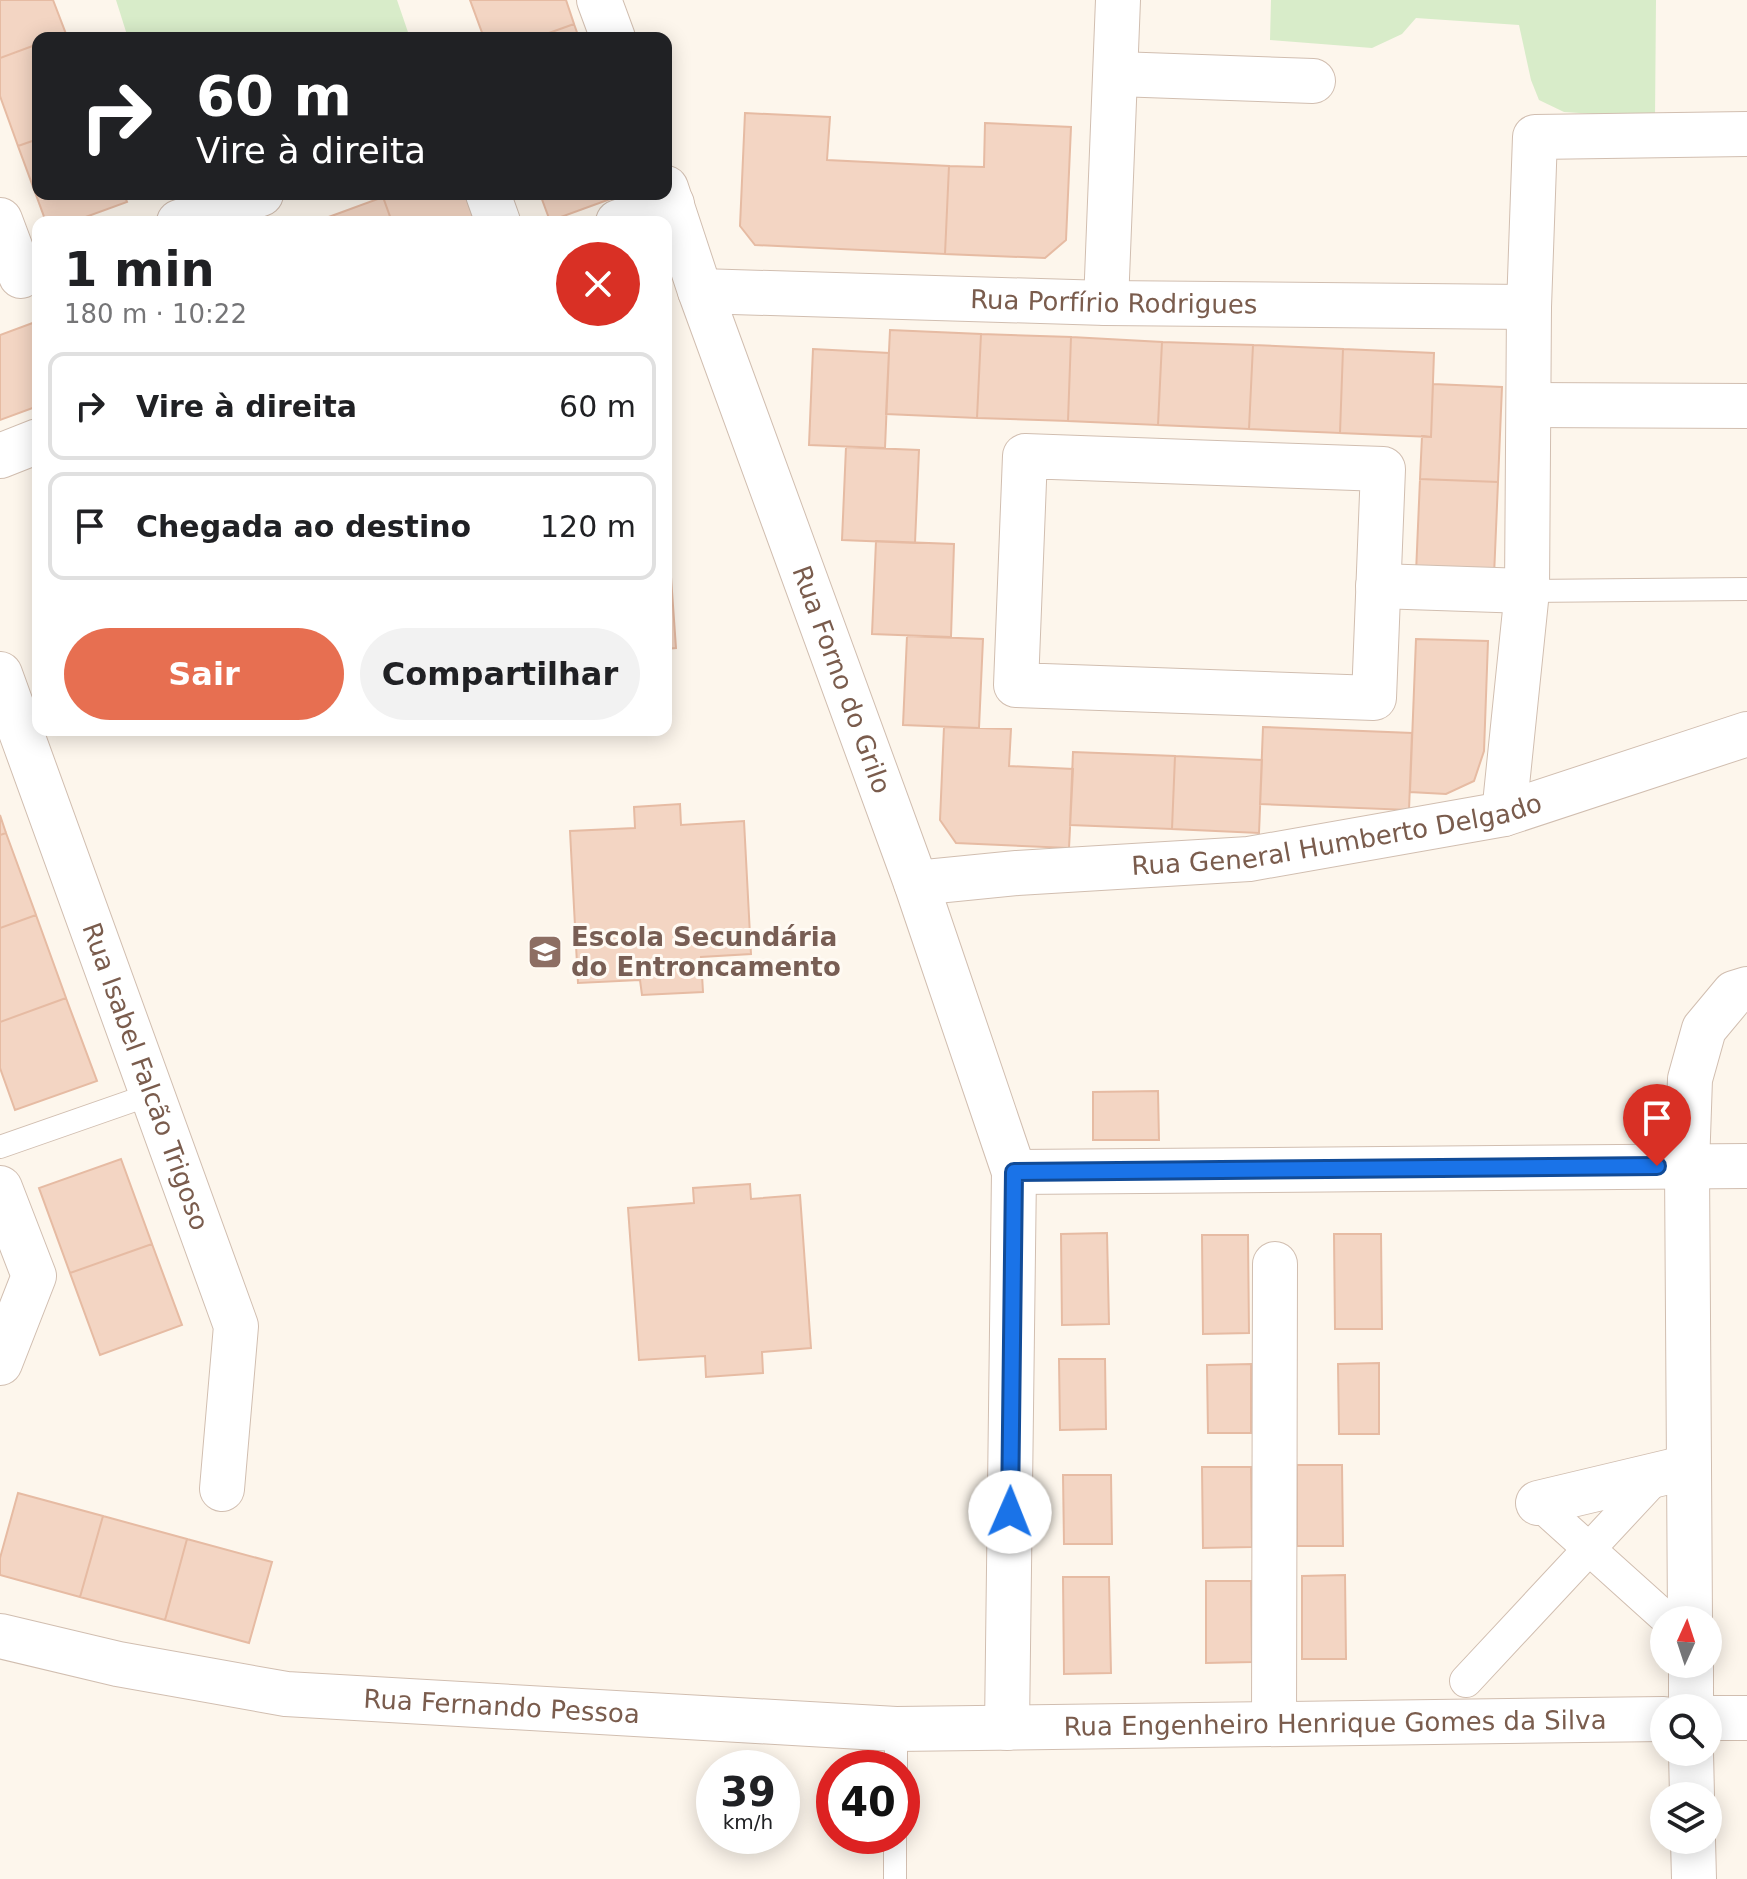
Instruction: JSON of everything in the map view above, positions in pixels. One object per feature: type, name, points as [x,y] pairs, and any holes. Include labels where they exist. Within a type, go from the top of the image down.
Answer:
[{"type":"street","points":[[599,0],[611,32]]},
{"type":"street","points":[[1106,303],[1118,0]]},
{"type":"street","points":[[1117,74],[1313,81]]},
{"type":"street","points":[[1504,814],[1527,591],[1529,307],[1535,137],[1747,134]]},
{"type":"street","points":[[197,216],[243,200]]},
{"type":"street","points":[[630,216],[661,200]]},
{"type":"street","name":"Rua Forno do Grilo","points":[[670,200],[700,291],[916,883],[1014,1172],[1007,1728]]},
{"type":"street","points":[[0,220],[20,277]]},
{"type":"street","name":"Rua Porfírio Rodrigues","points":[[700,291],[1106,303],[1529,307]]},
{"type":"street","points":[[1529,405],[1747,406]]},
{"type":"street","points":[[0,456],[32,443]]},
{"type":"street","points":[[1025,456],[1383,469],[1378,586],[1374,698],[1016,685],[1025,456]]},
{"type":"street","points":[[1378,586],[1527,591]]},
{"type":"street","name":"Rua Isabel Falcão Trigoso","points":[[0,674],[236,1326],[222,1489]]},
{"type":"street","name":"Rua General Humberto Delgado","points":[[916,883],[1017,873],[1249,859],[1504,814],[1747,734]]},
{"type":"street","points":[[1688,1606],[1674,1471],[1690,1079],[1704,1029],[1734,993],[1747,989]]},
{"type":"street","points":[[1014,1172],[1747,1166]]},
{"type":"street","points":[[0,1188],[34,1276],[0,1363]]},
{"type":"street","points":[[1274,1724],[1275,1264]]},
{"type":"street","points":[[1538,1503],[1674,1471]]},
{"type":"street","points":[[1466,1681],[1589,1550],[1674,1471]]},
{"type":"street","points":[[1538,1503],[1652,1606]]},
{"type":"street","name":"Rua Fernando Pessoa","points":[[0,1636],[118,1664],[286,1694],[896,1749],[1007,1728]]},
{"type":"street","points":[[1722,1718],[1747,1718]]},
{"type":"street","name":"Rua Engenheiro Henrique Gomes da Silva","points":[[1007,1728],[1650,1719]]},
{"type":"street","points":[[1693,1854],[1694,1879]]},
{"type":"lane","points":[[1527,591],[1747,589]]},
{"type":"lane","points":[[0,1147],[152,1094]]},
{"type":"lane","points":[[895,1854],[895,1879]]},
{"type":"green space","points":[[116,0],[397,0],[408,32],[126,32]]},
{"type":"green space","points":[[1271,0],[1656,0],[1655,118],[1564,112],[1539,100],[1531,80],[1519,25],[1416,18],[1402,34],[1372,48],[1270,40]]},
{"type":"building","points":[[0,0],[53,0],[65,32],[32,32],[32,46],[0,58]]},
{"type":"building","points":[[470,0],[566,0],[574,24],[552,32],[482,32]]},
{"type":"building","points":[[574,24],[577,32],[552,32]]},
{"type":"building","points":[[32,46],[32,141],[18,146],[0,96],[0,58]]},
{"type":"building","points":[[745,113],[830,117],[827,160],[949,166],[945,254],[755,245],[740,226]]},
{"type":"building","points":[[985,123],[1071,127],[1066,240],[1045,258],[945,254],[949,166],[984,167]]},
{"type":"building","points":[[32,141],[32,184],[18,146]]},
{"type":"building","points":[[38,200],[127,202],[88,216],[44,216]]},
{"type":"building","points":[[375,200],[384,200],[390,216],[331,216]]},
{"type":"building","points":[[384,200],[478,200],[484,216],[390,216]]},
{"type":"building","points":[[542,200],[608,200],[564,216],[548,216]]},
{"type":"building","points":[[32,323],[32,408],[0,420],[0,335]]},
{"type":"building","points":[[890,330],[981,334],[977,418],[886,414]]},
{"type":"building","points":[[981,334],[1071,337],[1068,421],[977,418]]},
{"type":"building","points":[[1071,337],[1162,342],[1158,425],[1068,421]]},
{"type":"building","points":[[1162,342],[1253,345],[1249,429],[1158,425]]},
{"type":"building","points":[[1253,345],[1343,349],[1340,433],[1249,429]]},
{"type":"building","points":[[813,349],[889,353],[885,448],[809,445]]},
{"type":"building","points":[[1343,349],[1434,353],[1431,437],[1340,433]]},
{"type":"building","points":[[1433,384],[1502,387],[1498,482],[1420,479],[1422,436],[1431,437]]},
{"type":"building","points":[[846,447],[919,450],[915,543],[842,540]]},
{"type":"building","points":[[1420,479],[1498,482],[1494,576],[1416,573]]},
{"type":"building","points":[[876,541],[954,544],[951,637],[872,634]]},
{"type":"building","points":[[672,591],[676,648],[672,648]]},
{"type":"building","points":[[907,636],[983,639],[979,728],[903,725]]},
{"type":"building","points":[[1416,639],[1488,641],[1484,751],[1474,781],[1446,794],[1410,792]]},
{"type":"building","points":[[944,727],[1011,729],[1009,766],[1073,769],[1069,848],[956,843],[940,820]]},
{"type":"building","points":[[1263,727],[1412,733],[1409,810],[1260,804]]},
{"type":"building","points":[[1073,752],[1175,756],[1172,829],[1070,825]]},
{"type":"building","points":[[1175,756],[1262,760],[1259,833],[1172,829]]},
{"type":"building","points":[[680,804],[681,825],[744,821],[751,954],[701,957],[703,992],[642,995],[640,980],[578,983],[570,831],[635,828],[634,807]]},
{"type":"building","points":[[0,815],[6,833],[0,835]]},
{"type":"building","points":[[6,833],[36,915],[0,928],[0,835]]},
{"type":"building","points":[[36,915],[66,998],[0,1022],[0,928]]},
{"type":"building","points":[[66,998],[97,1081],[15,1110],[0,1068],[0,1022]]},
{"type":"building","points":[[1158,1091],[1159,1140],[1093,1140],[1093,1092]]},
{"type":"building","points":[[121,1159],[152,1244],[70,1273],[39,1188]]},
{"type":"building","points":[[750,1184],[751,1199],[800,1195],[811,1348],[762,1352],[763,1373],[706,1377],[705,1356],[639,1360],[628,1208],[694,1203],[693,1188]]},
{"type":"building","points":[[1107,1233],[1109,1324],[1062,1325],[1061,1234]]},
{"type":"building","points":[[1334,1234],[1381,1234],[1382,1329],[1335,1329]]},
{"type":"building","points":[[1202,1235],[1248,1235],[1249,1333],[1203,1334]]},
{"type":"building","points":[[152,1244],[182,1325],[100,1355],[70,1273]]},
{"type":"building","points":[[1059,1359],[1105,1359],[1106,1429],[1060,1430]]},
{"type":"building","points":[[1379,1363],[1379,1434],[1339,1434],[1338,1364]]},
{"type":"building","points":[[1251,1364],[1251,1433],[1208,1433],[1207,1365]]},
{"type":"building","points":[[1297,1465],[1342,1465],[1343,1546],[1297,1546]]},
{"type":"building","points":[[1202,1467],[1251,1467],[1252,1547],[1203,1548]]},
{"type":"building","points":[[1063,1475],[1111,1475],[1112,1544],[1064,1544]]},
{"type":"building","points":[[18,1493],[103,1516],[80,1597],[0,1575],[0,1558]]},
{"type":"building","points":[[103,1516],[187,1539],[165,1620],[80,1597]]},
{"type":"building","points":[[187,1539],[272,1562],[249,1643],[165,1620]]},
{"type":"building","points":[[1345,1575],[1346,1659],[1302,1659],[1302,1576]]},
{"type":"building","points":[[1063,1577],[1109,1577],[1111,1673],[1064,1674]]},
{"type":"building","points":[[1206,1581],[1251,1581],[1252,1662],[1206,1663]]},
{"type":"place","name":"Escola Secundária do Entroncamento","points":[[545,952]]},
{"type":"route","points":[[1010,1512],[1014,1172],[1657,1166]]}]
